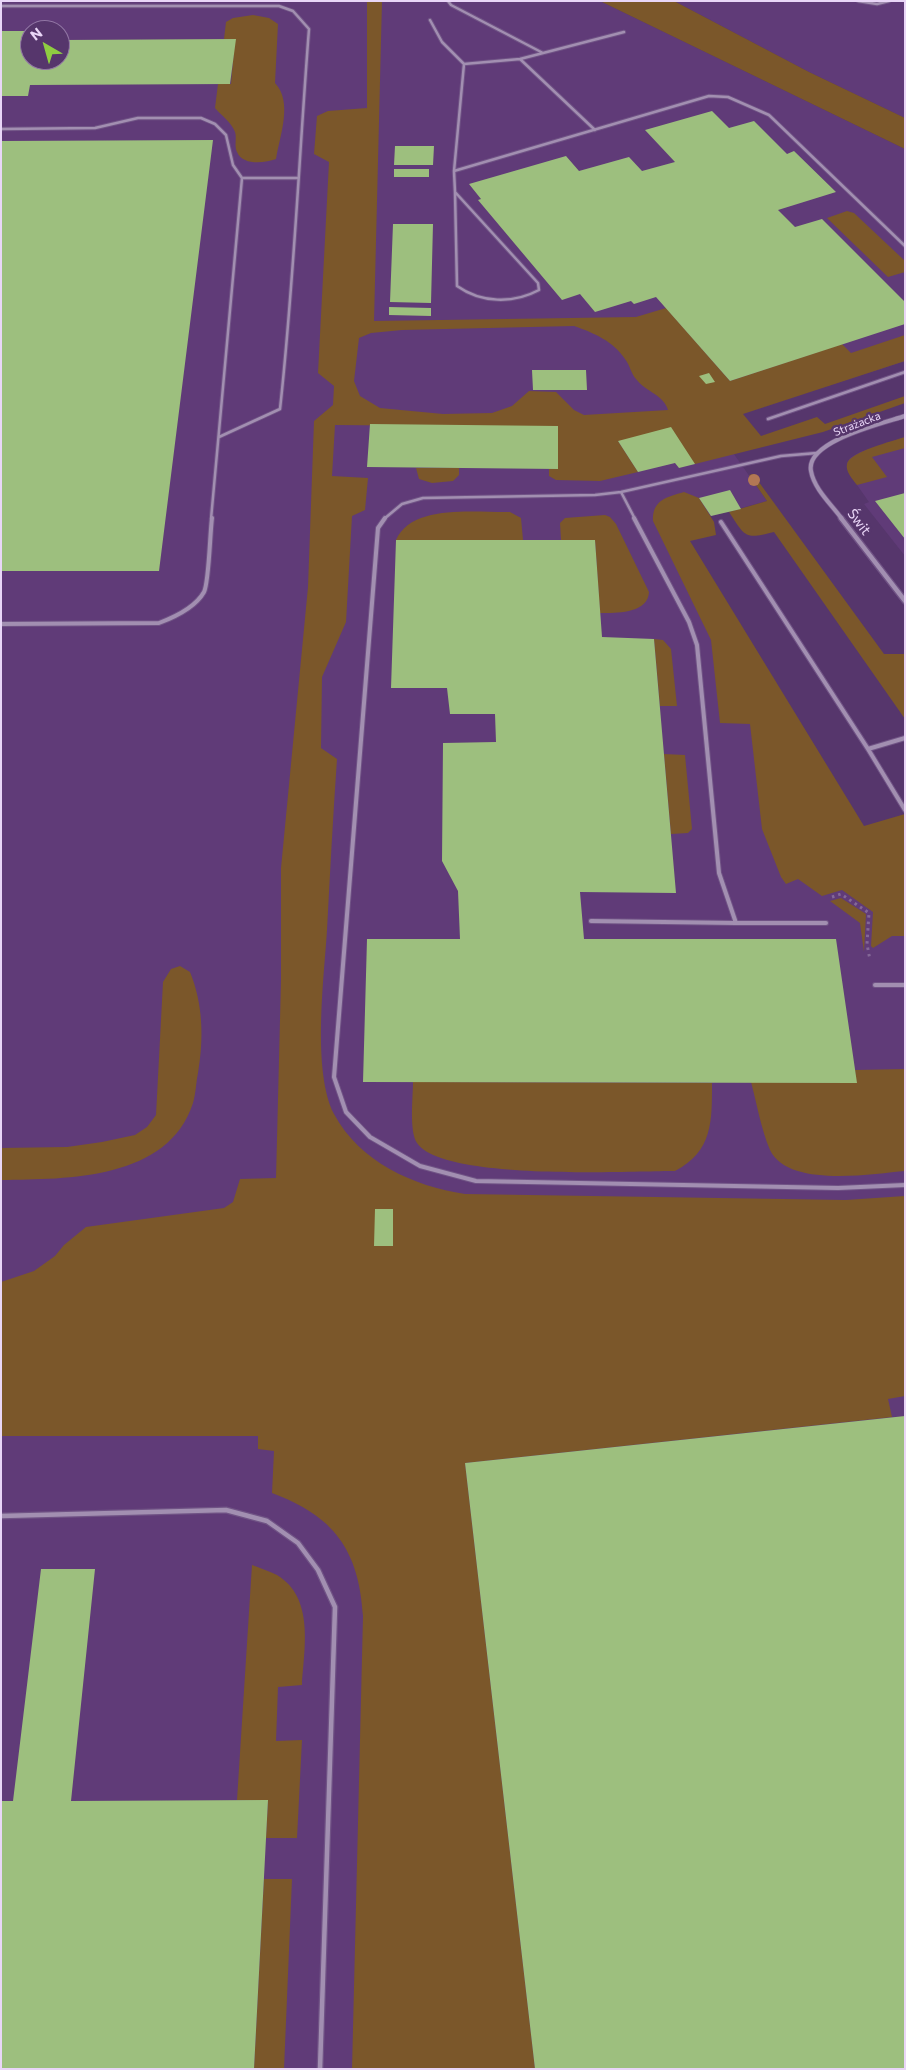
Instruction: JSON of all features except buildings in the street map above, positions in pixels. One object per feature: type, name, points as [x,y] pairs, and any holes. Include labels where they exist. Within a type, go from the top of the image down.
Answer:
[{"type":"street","name":"Strażacka","points":[[817,453],[854,433],[905,416]]},
{"type":"street","name":"Świt","points":[[817,453],[811,461],[810,471],[815,482],[905,600]]},
{"type":"lane","points":[[255,6],[256,1]]},
{"type":"lane","points":[[448,1],[451,5],[543,54]]},
{"type":"lane","points":[[858,1],[877,4],[889,1]]},
{"type":"lane","points":[[1,6],[279,6],[293,11],[308,29],[297,178],[291,312],[280,409],[219,437]]},
{"type":"lane","points":[[430,20],[442,42],[464,64]]},
{"type":"lane","points":[[464,64],[520,59],[624,32]]},
{"type":"lane","points":[[520,59],[595,130]]},
{"type":"lane","points":[[454,191],[538,283],[539,290],[530,296],[484,300],[466,294],[457,286],[454,191],[454,171],[464,64]]},
{"type":"lane","points":[[454,171],[708,96],[728,97],[769,115],[905,246]]},
{"type":"lane","points":[[1,129],[95,128],[138,118],[201,118],[215,124],[226,135],[233,165],[242,178],[205,591],[193,605],[178,616],[159,623],[1,624]]},
{"type":"lane","points":[[242,178],[297,178]]},
{"type":"lane","points":[[768,419],[905,372]]},
{"type":"lane","points":[[817,453],[782,456],[621,492],[567,497],[439,497],[411,499],[392,509],[378,528],[334,1077],[346,1112],[370,1137],[420,1166],[476,1181],[838,1188],[905,1184]]},
{"type":"lane","points":[[621,492],[689,622],[697,645],[702,681],[713,827],[719,873],[736,922]]},
{"type":"lane","points":[[721,522],[868,749],[905,810]]},
{"type":"lane","points":[[868,749],[905,738]]},
{"type":"lane","points":[[591,921],[826,923]]},
{"type":"lane","points":[[875,985],[905,985]]},
{"type":"lane","points":[[1,1516],[226,1510],[267,1521],[298,1543],[318,1570],[335,1606],[320,2069]]},
{"type":"path","points":[[841,894],[869,913],[867,944]]},
{"type":"shaded area","points":[[1,1],[600,1],[905,149],[905,361],[712,423],[767,501],[675,526],[860,841],[905,834],[905,2069],[1,2069]]},
{"type":"shaded area","points":[[367,1],[382,1],[374,321],[636,317],[666,308],[730,381],[842,344],[851,353],[905,335],[905,361],[743,414],[761,436],[817,417],[825,424],[905,396],[905,403],[823,432],[695,464],[618,441],[638,472],[600,481],[556,480],[549,476],[549,469],[558,469],[558,427],[335,425],[332,476],[368,478],[365,510],[352,516],[346,622],[322,677],[321,748],[337,759],[322,998],[321,1049],[327,1095],[334,1114],[345,1131],[358,1146],[390,1169],[426,1185],[465,1194],[846,1200],[905,1196],[905,1396],[888,1399],[892,1417],[465,1463],[535,2069],[352,2069],[363,1616],[356,1572],[349,1554],[339,1538],[312,1513],[294,1502],[272,1493],[274,1451],[258,1449],[258,1436],[1,1436],[1,1282],[34,1271],[55,1256],[64,1245],[86,1227],[224,1208],[233,1202],[240,1179],[276,1178],[281,980],[281,868],[308,587],[314,421],[333,405],[334,386],[318,373],[329,162],[314,154],[317,116],[328,111],[367,108]],"holes":[[[574,326],[602,338],[615,347],[627,361],[636,379],[659,397],[668,410],[584,415],[574,410],[556,392],[529,391],[512,406],[492,413],[443,414],[380,408],[360,396],[354,381],[359,338],[371,333],[402,330]]]},
{"type":"shaded area","points":[[600,1],[674,1],[809,72],[905,118],[905,149]]},
{"type":"shaded area","points":[[674,1],[905,1],[905,118],[809,72]]},
{"type":"shaded area","points":[[253,15],[269,18],[278,24],[275,83],[283,100],[284,119],[276,159],[266,162],[244,160],[240,156],[236,150],[236,134],[234,129],[215,108],[218,84],[231,84],[235,39],[224,39],[226,22],[233,18]]},
{"type":"shaded area","points":[[847,211],[854,213],[905,261],[905,272],[888,277],[827,218]]},
{"type":"shaded area","points":[[905,437],[905,556],[864,504],[869,502],[850,475],[847,463],[850,458],[860,452]]},
{"type":"shaded area","points":[[905,437],[905,448],[872,457],[887,477],[857,485],[847,470],[847,464],[855,455]]},
{"type":"shaded area","points":[[416,468],[459,468],[459,475],[453,481],[432,483],[419,479]]},
{"type":"shaded area","points":[[753,474],[884,654],[905,654],[905,719],[774,532],[757,536],[746,534],[729,512],[767,501],[749,475]]},
{"type":"shaded area","points":[[684,492],[699,498],[714,522],[716,535],[690,541],[864,826],[905,814],[905,936],[892,936],[873,948],[871,946],[873,912],[842,890],[822,896],[798,879],[786,884],[781,877],[762,829],[750,724],[720,723],[711,640],[653,521],[653,514],[658,504],[666,498]]},
{"type":"shaded area","points":[[447,512],[510,512],[521,518],[523,540],[396,540],[404,528],[416,520],[431,515]]},
{"type":"shaded area","points":[[605,515],[610,517],[616,524],[649,592],[643,605],[630,611],[600,613],[595,540],[561,540],[560,523],[565,518]]},
{"type":"shaded area","points":[[654,639],[663,640],[671,649],[677,706],[660,706]]},
{"type":"shaded area","points":[[664,754],[685,755],[692,829],[688,833],[671,834]]},
{"type":"shaded area","points":[[841,898],[866,914],[864,952],[860,923],[830,901]]},
{"type":"shaded area","points":[[180,966],[190,972],[198,996],[202,1034],[194,1099],[180,1128],[162,1147],[139,1161],[113,1170],[85,1176],[1,1180],[1,1148],[67,1147],[102,1142],[135,1135],[147,1127],[156,1115],[163,982],[171,969]]},
{"type":"shaded area","points":[[905,1069],[905,1171],[852,1176],[812,1174],[794,1170],[780,1162],[770,1150],[751,1082],[856,1083],[855,1070]]},
{"type":"shaded area","points":[[413,1082],[712,1083],[712,1110],[708,1134],[697,1154],[688,1163],[675,1171],[579,1172],[497,1169],[462,1163],[434,1155],[417,1143],[412,1122]]},
{"type":"shaded area","points":[[252,1565],[277,1575],[289,1585],[297,1597],[302,1610],[305,1640],[302,1685],[278,1687],[276,1741],[302,1740],[297,1838],[266,1838],[268,1801],[237,1800]]},
{"type":"shaded area","points":[[264,1879],[292,1879],[284,2069],[254,2069]]}]
